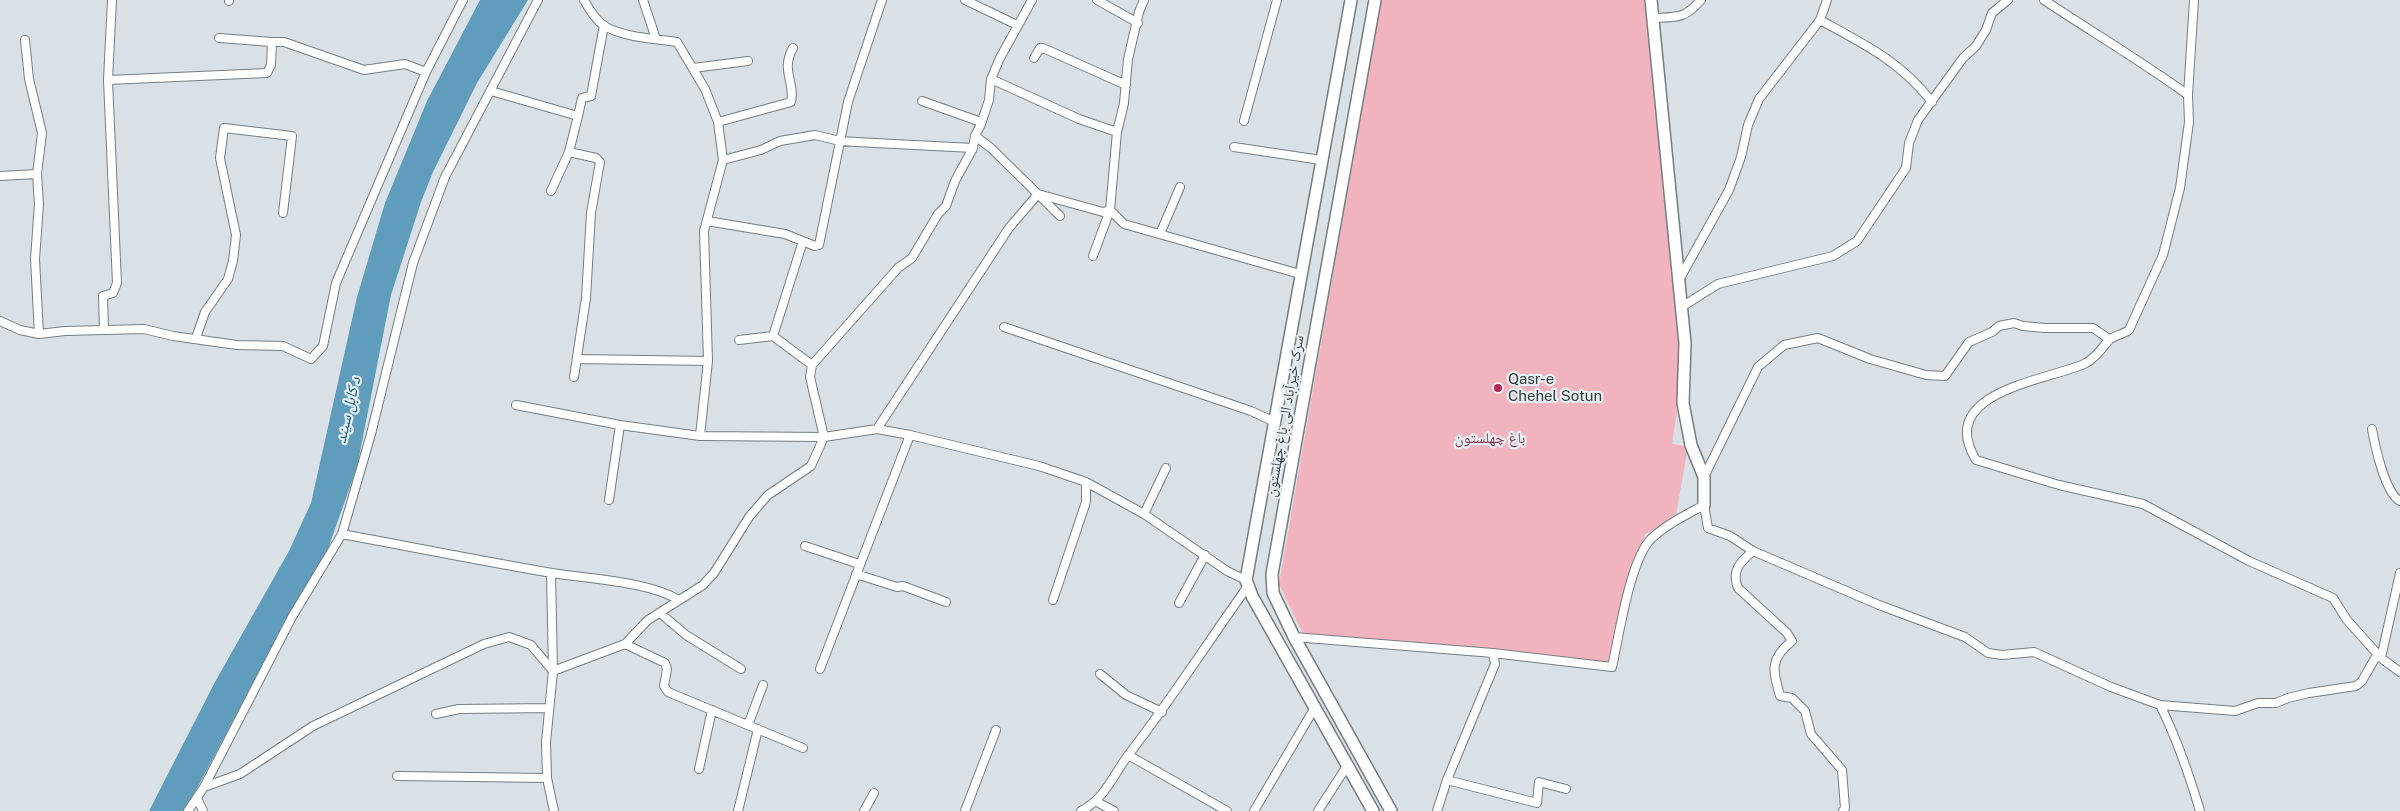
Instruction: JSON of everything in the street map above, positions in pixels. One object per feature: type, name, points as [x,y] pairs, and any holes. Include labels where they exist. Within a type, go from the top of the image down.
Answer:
[{"type":"main road","points":[[1351,0],[1300,274],[1247,583],[1252,596],[1314,709],[1373,811]]},
{"type":"main road","name":"سرک خیرآباد الی باغ چهلستون","points":[[1375,0],[1272,574],[1273,593],[1294,637],[1391,811]]},
{"type":"main road","points":[[1651,0],[1677,284],[1685,343],[1683,403],[1691,445],[1704,477],[1704,504]]},
{"type":"street","points":[[104,330],[103,296],[113,293],[117,283],[108,80],[112,0]]},
{"type":"street","points":[[0,321],[20,330],[39,334],[65,331],[144,329],[172,336],[237,345],[283,346],[311,359],[323,346],[336,283],[426,72],[463,0]]},
{"type":"street","points":[[188,811],[204,787],[292,617],[342,534],[371,434],[413,263],[445,177],[538,0]]},
{"type":"street","points":[[584,0],[590,11],[604,26],[625,33],[677,42],[705,89],[718,122],[723,160],[704,231],[708,361],[700,436]]},
{"type":"street","points":[[643,0],[656,39]]},
{"type":"street","points":[[707,221],[778,232],[815,246],[819,245],[848,102],[882,0]]},
{"type":"street","points":[[965,0],[1018,25]]},
{"type":"street","points":[[553,670],[625,644],[648,620],[703,586],[714,573],[748,517],[768,495],[811,466],[824,437],[810,377],[812,365],[898,268],[912,258],[938,214],[946,206],[955,181],[973,148],[975,136],[989,100],[991,79],[1032,0]]},
{"type":"street","points":[[1097,0],[1138,23]]},
{"type":"street","points":[[1093,256],[1110,210],[1117,132],[1124,103],[1128,59],[1144,0]]},
{"type":"street","points":[[1244,121],[1277,0]]},
{"type":"street","points":[[1654,18],[1682,17],[1689,14],[1701,0]]},
{"type":"street","points":[[1677,284],[1729,190],[1741,157],[1748,125],[1759,99],[1820,20],[1827,0]]},
{"type":"street","points":[[1680,308],[1718,284],[1833,256],[1857,240],[1906,168],[1909,143],[1918,120],[1963,58],[1976,46],[1986,30],[1992,13],[2008,0]]},
{"type":"street","points":[[2044,0],[2084,28],[2141,61],[2188,95]]},
{"type":"street","points":[[2194,0],[2188,95],[2189,122],[2180,188],[2163,255],[2129,330],[2109,339],[2106,346],[2086,363],[2000,391],[1976,408],[1970,418],[1969,449],[1976,460],[2059,485],[2143,504],[2249,561],[2333,598],[2348,620],[2380,655],[2400,672]]},
{"type":"street","points":[[1820,20],[1872,48],[1903,69],[1932,102]]},
{"type":"street","points":[[551,192],[569,152],[582,98],[591,96],[604,26]]},
{"type":"street","points":[[218,38],[284,42],[364,70],[406,64],[426,72]]},
{"type":"street","points":[[25,40],[29,79],[42,133],[37,174],[39,204],[36,259],[39,334]]},
{"type":"street","points":[[108,80],[267,73],[271,65],[272,42]]},
{"type":"street","points":[[718,122],[790,102],[787,57],[793,48]]},
{"type":"street","points":[[1034,58],[1040,48],[1043,48],[1126,85]]},
{"type":"street","points":[[693,68],[748,61]]},
{"type":"street","points":[[991,79],[1079,119],[1117,132]]},
{"type":"street","points":[[491,91],[578,116]]},
{"type":"street","points":[[922,101],[982,122]]},
{"type":"street","points":[[196,338],[205,312],[228,279],[233,261],[235,228],[220,158],[224,128],[292,136],[283,212]]},
{"type":"street","points":[[723,160],[800,137],[824,136],[840,140],[973,148]]},
{"type":"street","points":[[975,136],[1060,216]]},
{"type":"street","points":[[1234,147],[1321,160]]},
{"type":"street","points":[[569,152],[596,158],[600,162],[591,213],[586,298],[574,377]]},
{"type":"street","points":[[0,176],[37,174]]},
{"type":"street","points":[[1160,234],[1180,187]]},
{"type":"street","points":[[1038,194],[1103,212],[1110,210]]},
{"type":"street","points":[[877,429],[1009,228],[1038,194]]},
{"type":"street","points":[[1110,210],[1124,224],[1300,274]]},
{"type":"street","points":[[773,336],[803,241]]},
{"type":"street","points":[[1704,477],[1758,366],[1784,345],[1818,338],[1870,359],[1926,375],[1945,376],[1969,342],[1992,332],[1999,326],[2014,323],[2023,326],[2045,328],[2093,328],[2109,339]]},
{"type":"street","points":[[1004,327],[1250,410],[1274,422]]},
{"type":"street","points":[[739,340],[773,336],[812,365]]},
{"type":"street","points":[[578,359],[708,361]]},
{"type":"street","points":[[516,405],[620,425],[700,436],[824,437],[877,429],[1039,466],[1086,482],[1144,514],[1247,583],[1162,712],[1128,755],[1097,802],[1090,809],[1081,811]]},
{"type":"street","points":[[609,500],[620,425]]},
{"type":"street","points":[[2372,429],[2376,450],[2387,481],[2396,499],[2400,501]]},
{"type":"street","points":[[820,669],[910,435]]},
{"type":"street","points":[[1144,514],[1166,468]]},
{"type":"street","points":[[1053,600],[1086,502],[1086,482]]},
{"type":"street","points":[[1294,637],[1493,653],[1612,667],[1637,565],[1650,540],[1671,523],[1704,504],[1708,528],[1730,536],[1753,551],[1879,605],[1965,637],[1988,653],[2002,655],[2034,652],[2111,687],[2160,705],[2235,711],[2258,702],[2276,703],[2302,694],[2356,686],[2362,681],[2380,655],[2400,572]]},
{"type":"street","points":[[342,534],[551,573],[625,584],[669,594],[679,600]]},
{"type":"street","points":[[805,546],[859,564]]},
{"type":"street","points":[[1753,551],[1737,567],[1734,578],[1738,588],[1787,633],[1792,641],[1779,655],[1773,666],[1774,677],[1780,696],[1792,698],[1805,711],[1811,734],[1842,770],[1845,808],[1843,811]]},
{"type":"street","points":[[1179,602],[1205,555]]},
{"type":"street","points":[[551,573],[553,670],[546,742],[547,778],[554,811]]},
{"type":"street","points":[[856,574],[897,587],[903,586],[946,602]]},
{"type":"street","points":[[660,613],[686,635],[741,668]]},
{"type":"street","points":[[204,787],[240,774],[313,726],[419,673],[484,644],[509,637],[531,645],[553,670]]},
{"type":"street","points":[[625,644],[665,663],[667,669],[664,686],[668,692],[803,748]]},
{"type":"street","points":[[1437,811],[1447,780],[1495,664],[1493,653]]},
{"type":"street","points":[[1100,674],[1126,695],[1162,712]]},
{"type":"street","points":[[748,725],[763,685]]},
{"type":"street","points":[[2160,705],[2179,742],[2188,780],[2200,811]]},
{"type":"street","points":[[436,714],[459,709],[549,708]]},
{"type":"street","points":[[1254,811],[1314,709]]},
{"type":"street","points":[[699,769],[712,710]]},
{"type":"street","points":[[738,811],[758,729]]},
{"type":"street","points":[[965,811],[996,730]]},
{"type":"street","points":[[1128,755],[1227,811]]},
{"type":"street","points":[[1318,811],[1347,766]]},
{"type":"street","points":[[397,776],[547,778]]},
{"type":"street","points":[[1447,780],[1537,803],[1539,782],[1566,789]]},
{"type":"street","points":[[864,811],[874,793]]},
{"type":"street","points":[[196,798],[202,811]]},
{"type":"street","points":[[1097,802],[1114,811]]},
{"type":"green space","name":"باغ چهلستون","points":[[1381,0],[1644,0],[1683,374],[1672,444],[1688,446],[1675,521],[1645,534],[1611,665],[1305,638],[1279,584]]},
{"type":"water","name":"د کابل سيند","points":[[480,0],[528,0],[477,83],[433,172],[421,202],[391,295],[357,467],[324,560],[284,625],[185,811],[149,811],[215,682],[289,551],[311,503],[357,297],[385,203],[427,101]]},
{"type":"place","name":"Qasr-e Chehel Sotun","points":[[1498,388]]}]
